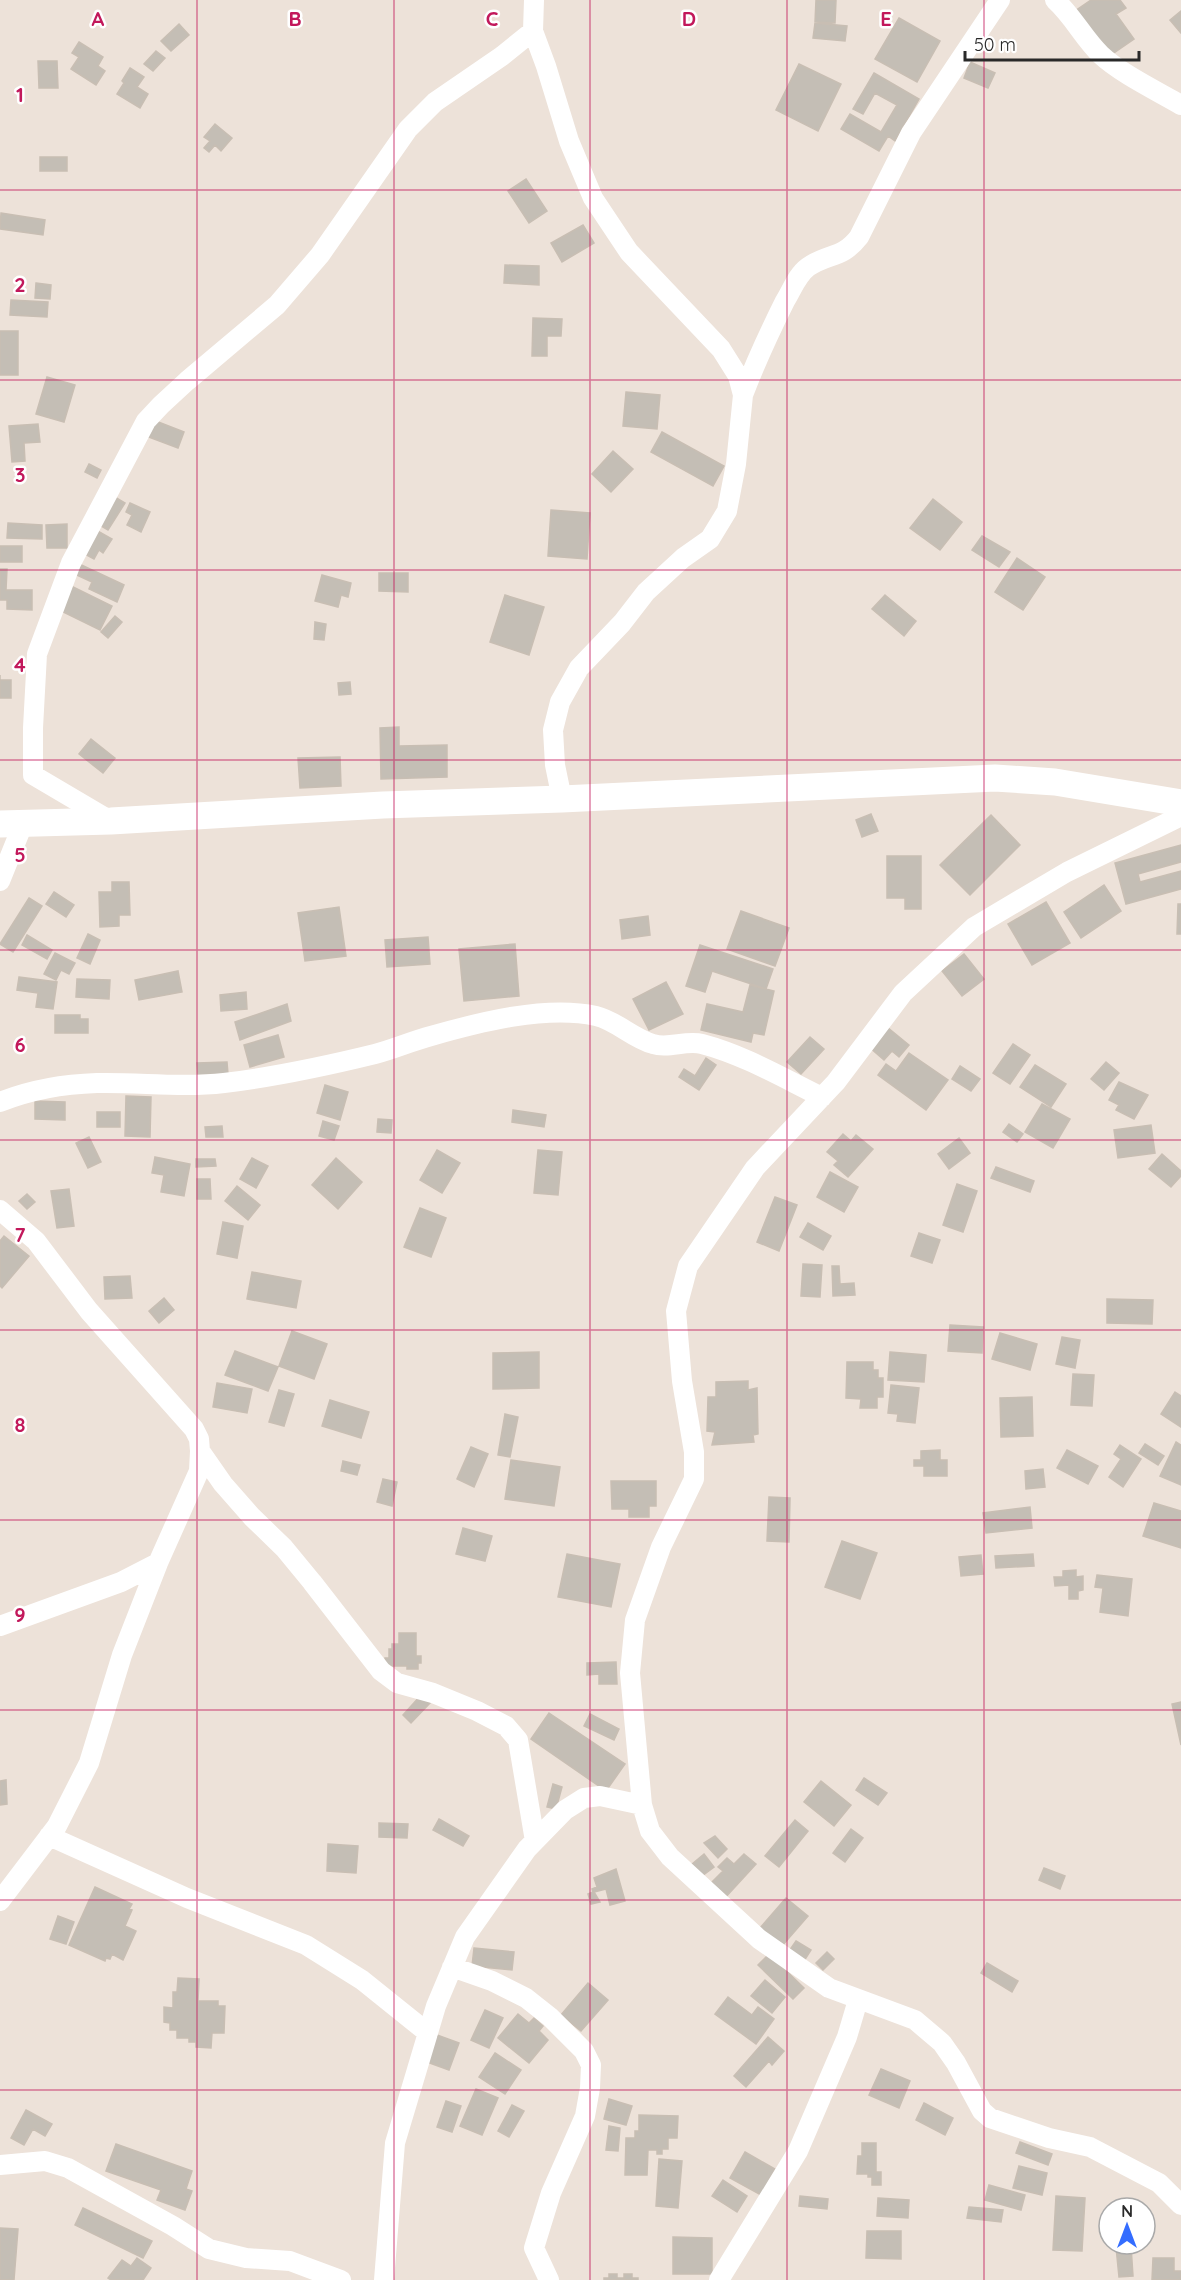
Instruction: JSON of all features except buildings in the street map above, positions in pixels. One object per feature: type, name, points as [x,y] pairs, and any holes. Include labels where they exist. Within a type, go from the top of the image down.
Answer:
[{"type":"street","points":[[534,0],[533,31],[569,141],[593,198],[629,252],[721,349],[738,376],[743,395]]},
{"type":"street","points":[[561,799],[555,765],[553,730],[560,702],[579,668],[622,623],[646,592],[683,558],[710,539],[727,512],[736,464],[743,395],[759,352],[798,278],[808,267],[851,248],[860,237],[911,133],[1000,0]]},
{"type":"street","points":[[1055,0],[1067,10],[1099,53],[1115,66],[1181,105]]},
{"type":"street","points":[[111,821],[33,775],[37,654],[70,563],[102,500],[146,422],[187,381],[277,305],[320,255],[408,129],[435,102],[502,56],[533,31]]},
{"type":"street","points":[[0,881],[11,824],[995,778],[1055,782],[1181,803]]},
{"type":"street","points":[[1181,816],[1067,872],[974,927],[903,993],[836,1082],[749,1178],[688,1266],[676,1311],[682,1381],[694,1452],[694,1479],[661,1548],[635,1620],[630,1673],[642,1805],[650,1831],[670,1857],[759,1939],[829,1988],[915,2020],[942,2043],[956,2063],[982,2111],[990,2118],[1049,2138],[1090,2147],[1158,2183],[1181,2205]]},
{"type":"street","points":[[0,1102],[57,1087],[97,1083],[155,1086],[223,1083],[376,1054],[470,1026],[536,1014],[569,1013],[597,1016],[621,1026],[641,1040],[656,1045],[699,1044],[734,1055],[822,1097]]},
{"type":"street","points":[[0,1210],[36,1241],[89,1311],[194,1429],[199,1439],[200,1450],[199,1471],[158,1563],[122,1655],[89,1762],[57,1826],[0,1901]]},
{"type":"street","points":[[200,1450],[223,1484],[284,1548],[381,1671],[397,1683],[434,1693],[477,1711],[506,1726],[518,1740],[535,1841]]},
{"type":"street","points":[[0,1626],[121,1582],[158,1563]]},
{"type":"street","points":[[384,2280],[395,2143],[436,2006],[465,1937],[527,1849],[565,1810],[584,1798],[600,1796],[642,1805]]},
{"type":"street","points":[[49,1836],[187,1898],[306,1945],[362,1980],[428,2033]]},
{"type":"street","points":[[452,1967],[526,1998],[550,2017],[584,2051],[591,2065],[585,2116],[551,2193],[534,2248],[549,2280]]},
{"type":"street","points":[[719,2280],[798,2151],[847,2037],[858,2000]]},
{"type":"street","points":[[0,2165],[45,2161],[68,2168],[173,2226],[209,2249],[246,2258],[290,2262],[341,2280]]}]
